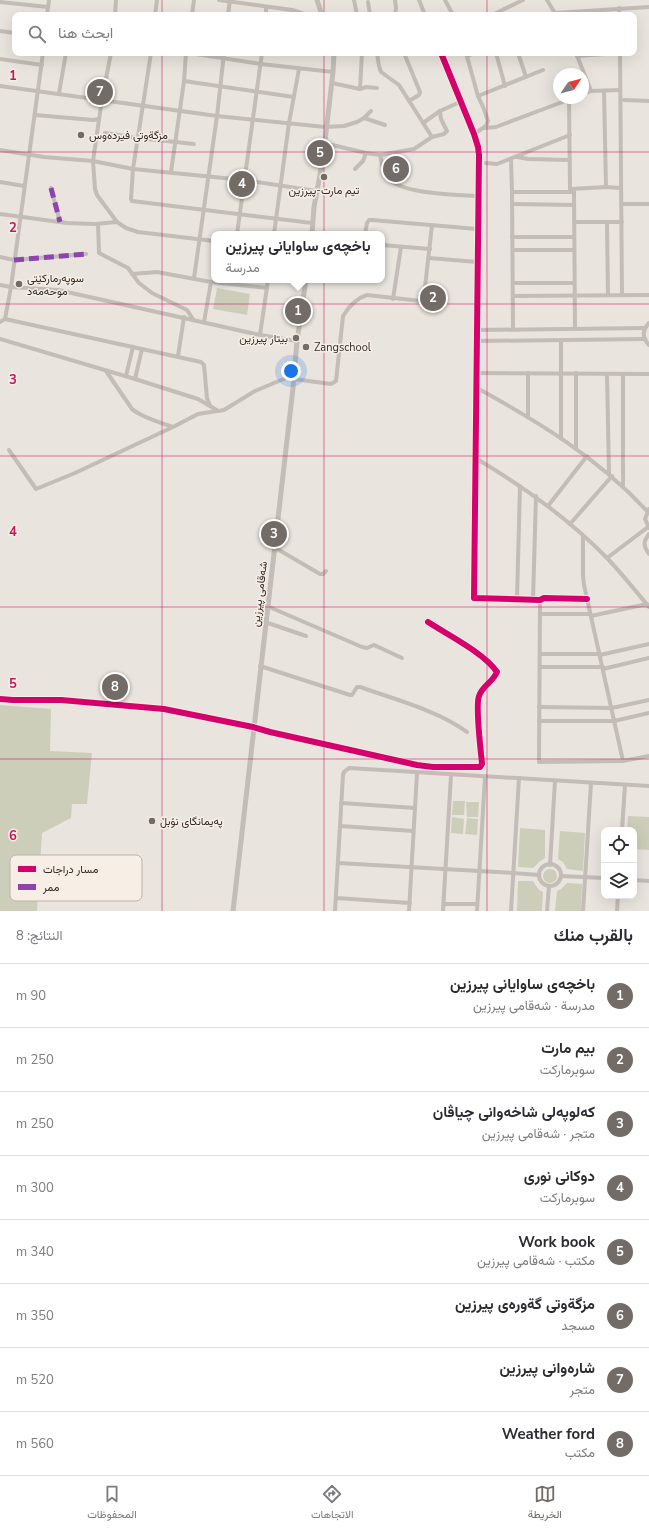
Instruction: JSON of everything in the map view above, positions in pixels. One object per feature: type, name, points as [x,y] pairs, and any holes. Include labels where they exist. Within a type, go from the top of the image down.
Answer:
[{"type":"street","points":[[47,12],[49,0]]},
{"type":"street","points":[[115,12],[116,0]]},
{"type":"street","points":[[155,12],[157,0]]},
{"type":"street","points":[[192,12],[194,0]]},
{"type":"street","points":[[219,0],[300,12]]},
{"type":"street","points":[[317,0],[321,12]]},
{"type":"street","points":[[354,0],[356,12]]},
{"type":"street","points":[[395,0],[396,12]]},
{"type":"street","points":[[419,0],[424,12]]},
{"type":"street","points":[[445,0],[451,12]]},
{"type":"street","points":[[498,12],[523,0]]},
{"type":"street","points":[[547,0],[554,12]]},
{"type":"street","points":[[228,12],[229,1]]},
{"type":"street","points":[[0,2],[48,7]]},
{"type":"street","points":[[368,2],[370,12]]},
{"type":"street","points":[[576,12],[649,6]]},
{"type":"street","points":[[266,7],[266,12]]},
{"type":"street","points":[[0,31],[12,33]]},
{"type":"street","points":[[0,322],[4,319],[11,287],[28,154],[43,56]]},
{"type":"street","points":[[59,93],[65,56]]},
{"type":"street","points":[[110,56],[102,99],[93,161],[95,189],[97,195],[117,222],[126,228],[138,232],[211,241]]},
{"type":"street","points":[[150,56],[133,169],[132,201],[312,223]]},
{"type":"street","points":[[171,172],[188,56]]},
{"type":"street","points":[[206,56],[299,69],[334,72]]},
{"type":"street","points":[[237,231],[261,56]]},
{"type":"street","points":[[312,231],[316,191],[322,165],[325,127],[334,72],[334,56]]},
{"type":"street","points":[[360,89],[362,56]]},
{"type":"street","points":[[377,56],[381,72],[399,85],[432,137]]},
{"type":"street","points":[[405,56],[420,92],[419,95],[409,101]]},
{"type":"street","points":[[442,56],[474,134],[479,155],[477,196],[477,388],[474,598],[517,600],[540,600],[544,598],[587,599]]},
{"type":"street","points":[[466,56],[478,96],[488,121],[484,128]]},
{"type":"street","points":[[497,56],[505,86]]},
{"type":"street","points":[[519,56],[526,77]]},
{"type":"street","points":[[577,56],[591,91],[620,90]]},
{"type":"street","points":[[620,56],[622,295]]},
{"type":"street","points":[[0,59],[42,64]]},
{"type":"street","points":[[194,278],[218,116],[224,59]]},
{"type":"street","points":[[274,231],[289,123],[299,69]]},
{"type":"street","points":[[478,96],[543,70]]},
{"type":"street","points":[[184,81],[294,97]]},
{"type":"street","points":[[332,83],[360,89],[366,87],[377,88]]},
{"type":"street","points":[[0,86],[218,116],[325,127],[344,126],[364,118],[371,111]]},
{"type":"street","points":[[604,91],[606,187]]},
{"type":"street","points":[[624,100],[649,101]]},
{"type":"street","points":[[423,123],[440,111],[460,102]]},
{"type":"street","points":[[474,134],[484,128],[496,127],[558,104]]},
{"type":"street","points":[[571,104],[570,160],[574,204],[575,329]]},
{"type":"street","points":[[324,143],[380,155],[414,149],[432,137],[444,134],[447,131],[441,119],[440,111]]},
{"type":"street","points":[[35,115],[93,120],[100,119]]},
{"type":"street","points":[[364,118],[384,125]]},
{"type":"street","points":[[106,133],[194,144]]},
{"type":"street","points":[[486,162],[497,164],[570,136]]},
{"type":"street","points":[[0,150],[44,157],[93,161],[133,169],[244,180],[316,191]]},
{"type":"street","points":[[355,169],[362,164],[366,153]]},
{"type":"street","points":[[380,155],[385,174],[397,185],[424,192],[477,196]]},
{"type":"street","points":[[517,157],[528,159],[570,160]]},
{"type":"street","points":[[511,159],[513,329]]},
{"type":"street","points":[[0,182],[24,186]]},
{"type":"street","points":[[512,192],[606,187],[621,188]]},
{"type":"street","points":[[51,188],[60,222]]},
{"type":"street","points":[[512,204],[574,204]]},
{"type":"street","points":[[622,204],[649,204]]},
{"type":"street","points":[[0,214],[60,222],[98,224],[117,222]]},
{"type":"street","points":[[366,231],[369,220],[477,229]]},
{"type":"street","points":[[574,222],[622,222]]},
{"type":"street","points":[[607,222],[608,295]]},
{"type":"street","points":[[98,224],[99,253],[102,256],[128,268],[139,283],[152,293],[187,310],[193,319]]},
{"type":"street","points":[[9,450],[36,489],[75,473],[198,414],[224,410],[255,391],[286,378],[331,384],[336,381],[343,316],[347,310],[363,296],[367,295],[421,302],[426,292],[432,225]]},
{"type":"street","points":[[512,238],[574,237]]},
{"type":"street","points":[[385,245],[430,249]]},
{"type":"street","points":[[393,299],[401,247]]},
{"type":"street","points":[[512,250],[574,250]]},
{"type":"street","points":[[0,257],[14,260],[86,254]]},
{"type":"street","points":[[429,258],[477,262]]},
{"type":"street","points":[[132,274],[157,272],[211,282]]},
{"type":"street","points":[[204,322],[212,283]]},
{"type":"street","points":[[238,283],[267,288]]},
{"type":"street","points":[[260,335],[268,283]]},
{"type":"street","name":"شەقامی پیرزین","points":[[232,911],[294,379],[297,341],[306,283]]},
{"type":"street","points":[[513,283],[574,283]]},
{"type":"street","points":[[0,284],[11,287],[58,290],[260,335],[297,341]]},
{"type":"street","points":[[513,296],[649,295]]},
{"type":"street","points":[[178,356],[184,317]]},
{"type":"street","points":[[4,319],[201,362],[204,365],[206,398],[210,406]]},
{"type":"street","points":[[649,323],[645,328],[644,333],[645,339],[649,345]]},
{"type":"street","points":[[477,330],[645,328]]},
{"type":"street","points":[[0,339],[198,399],[218,411]]},
{"type":"street","points":[[477,341],[645,339]]},
{"type":"street","points":[[561,340],[562,438]]},
{"type":"street","points":[[126,376],[133,347]]},
{"type":"street","points":[[135,379],[142,349]]},
{"type":"street","points":[[106,371],[134,411],[173,427]]},
{"type":"street","points":[[477,373],[649,374]]},
{"type":"street","points":[[528,373],[528,416]]},
{"type":"street","points":[[576,373],[576,447]]},
{"type":"street","points":[[570,524],[611,475],[607,374]]},
{"type":"street","points":[[623,374],[623,486]]},
{"type":"street","points":[[477,388],[528,416],[576,447],[611,475],[648,510],[645,518],[648,528],[607,558]]},
{"type":"street","points":[[548,506],[587,456]]},
{"type":"street","points":[[476,459],[536,496],[570,524],[607,558],[648,605]]},
{"type":"street","points":[[517,600],[520,486]]},
{"type":"street","points":[[533,600],[536,496]]},
{"type":"street","points":[[649,534],[643,544],[649,554]]},
{"type":"street","points":[[583,536],[582,576],[623,761]]},
{"type":"street","points":[[274,547],[320,574],[323,574],[326,571]]},
{"type":"street","points":[[540,600],[539,762],[623,761],[649,756]]},
{"type":"street","points":[[540,614],[591,615],[648,605]]},
{"type":"street","points":[[267,606],[362,647],[367,648],[374,645],[402,658]]},
{"type":"street","points":[[265,622],[306,636]]},
{"type":"street","points":[[0,699],[61,700],[164,709],[253,727],[424,766],[480,767],[482,764],[478,723],[478,697],[494,678],[497,672],[492,664],[428,622]]},
{"type":"street","points":[[540,654],[600,655],[649,644]]},
{"type":"street","points":[[540,667],[603,668],[649,658]]},
{"type":"street","points":[[260,666],[350,695],[352,695],[357,686],[442,717],[457,724],[467,732]]},
{"type":"street","points":[[539,707],[612,708],[649,700]]},
{"type":"street","points":[[539,721],[614,721],[649,713]]},
{"type":"street","points":[[335,911],[343,775],[349,768],[641,786],[649,785]]},
{"type":"street","points":[[409,911],[417,773]]},
{"type":"street","points":[[443,911],[451,774]]},
{"type":"street","points":[[477,911],[485,776]]},
{"type":"street","points":[[511,911],[519,778]]},
{"type":"street","points":[[550,865],[555,780]]},
{"type":"street","points":[[583,911],[591,783]]},
{"type":"street","points":[[622,827],[625,784]]},
{"type":"street","points":[[342,803],[414,808]]},
{"type":"street","points":[[340,826],[413,831]]},
{"type":"street","points":[[338,863],[539,875]]},
{"type":"street","points":[[550,865],[556,867],[560,876],[557,883],[549,886],[541,881],[539,875],[541,869],[550,865]]},
{"type":"street","points":[[560,876],[601,878]]},
{"type":"street","points":[[637,880],[649,881]]},
{"type":"street","points":[[547,911],[549,886]]},
{"type":"street","points":[[336,898],[410,904]]},
{"type":"street","points":[[618,899],[618,911]]},
{"type":"street","points":[[444,904],[477,904]]},
{"type":"green space","points":[[217,288],[250,294],[247,315],[213,309]]},
{"type":"green space","points":[[0,705],[51,709],[50,751],[92,753],[87,804],[72,804],[71,818],[42,833],[41,855],[10,855],[10,901],[38,901],[37,911],[0,911]]},
{"type":"green space","points":[[453,801],[465,801],[464,815],[452,815]]},
{"type":"green space","points":[[466,802],[479,802],[478,817],[467,817]]},
{"type":"green space","points":[[628,816],[649,817],[649,850],[637,849],[637,827],[627,827]]},
{"type":"green space","points":[[452,817],[464,819],[463,834],[451,833]]},
{"type":"green space","points":[[467,818],[478,819],[477,835],[465,834]]},
{"type":"green space","points":[[520,828],[545,830],[545,858],[533,868],[518,867]]},
{"type":"green space","points":[[560,831],[585,833],[583,871],[567,869],[563,862],[558,859]]},
{"type":"green space","points":[[547,869],[553,869],[557,873],[557,879],[553,883],[547,883],[543,879],[543,873]]},
{"type":"green space","points":[[518,881],[533,881],[539,890],[543,892],[542,911],[517,911]]},
{"type":"green space","points":[[567,883],[582,884],[581,911],[555,911],[557,891]]},
{"type":"marked path","points":[[51,188],[60,222]]},
{"type":"marked path","points":[[14,260],[86,254]]},
{"type":"cycle path","points":[[442,56],[474,134],[479,155],[474,598],[540,600],[544,598],[587,599]]},
{"type":"cycle path","points":[[0,699],[61,700],[164,709],[253,727],[417,765],[433,767],[480,767],[482,764],[478,701],[480,693],[493,679],[497,672],[475,651],[428,622]]},
{"type":"place","name":"شارەوانی پیرزین","points":[[100,92]]},
{"type":"place","name":"مزگةوتی فیردەوس","points":[[81,135]]},
{"type":"place","name":"Work book","points":[[320,153]]},
{"type":"place","name":"مزگةوتی گةورەی پیرزین","points":[[396,169]]},
{"type":"place","name":"تیم مارت-پیرزین","points":[[324,177]]},
{"type":"place","name":"دوکانی نوری","points":[[242,184]]},
{"type":"place","name":"سوپەرمارکێتی موحەمەد","points":[[19,284]]},
{"type":"place","name":"بیم مارت","points":[[433,298]]},
{"type":"place","name":"باخچەی ساوایانی پیرزین","points":[[298,311]]},
{"type":"place","name":"بيتار پيرزين","points":[[296,338]]},
{"type":"place","name":"Zangschool","points":[[306,347]]},
{"type":"place","name":"کەلوپەلی شاخەوانی چیاڤان","points":[[274,534]]},
{"type":"place","name":"Weather ford","points":[[115,687]]},
{"type":"place","name":"پەیمانگای نۆبڵ","points":[[152,821]]}]
